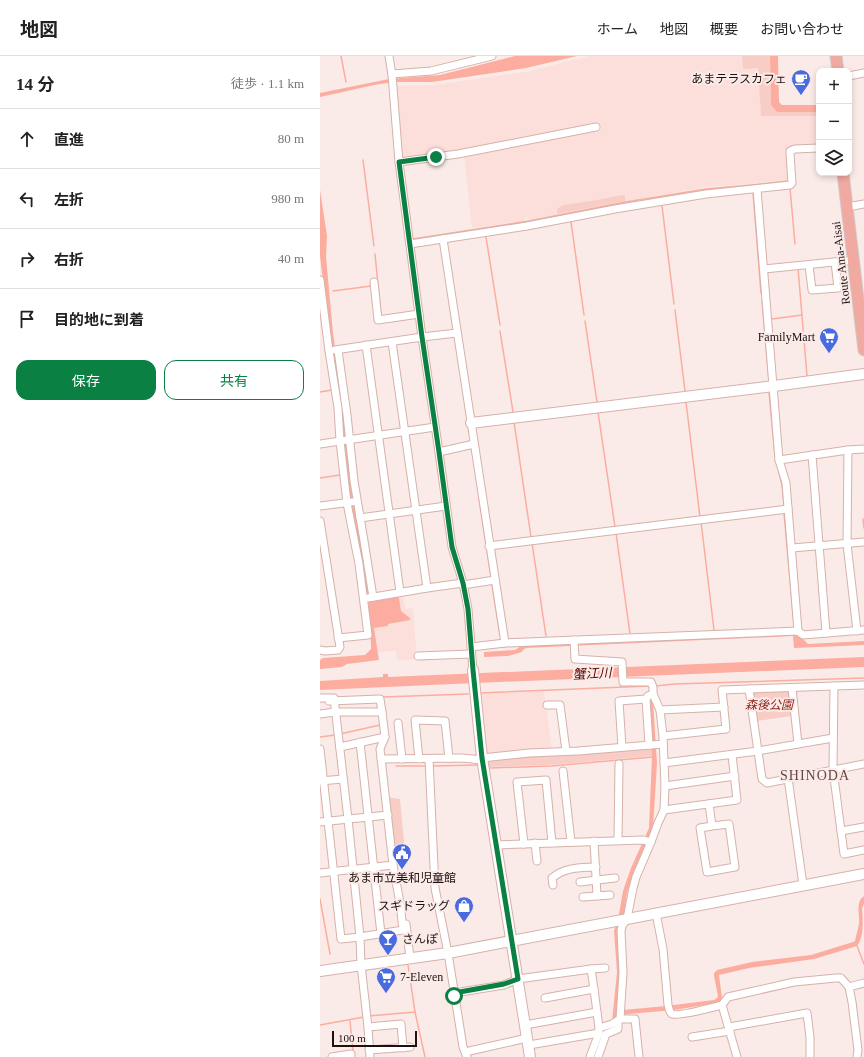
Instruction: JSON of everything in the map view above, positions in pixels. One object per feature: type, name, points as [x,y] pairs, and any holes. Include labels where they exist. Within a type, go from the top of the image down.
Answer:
[{"type":"main road","points":[[831,56],[832,68]]},
{"type":"main road","points":[[836,56],[838,68]]},
{"type":"main road","name":"Route Ama-Aisai","points":[[843,176],[864,350]]},
{"type":"main road","name":"Route Ama-Aisai","points":[[851,176],[858,205],[864,304]]},
{"type":"street","points":[[389,56],[399,162],[422,337],[452,547],[463,584],[468,609],[474,688],[482,759],[530,1057]]},
{"type":"street","points":[[392,78],[431,71],[492,56]]},
{"type":"street","points":[[852,75],[864,73]]},
{"type":"street","points":[[399,162],[458,154],[596,127]]},
{"type":"street","points":[[410,244],[527,226],[698,195],[790,185],[792,183],[790,151],[795,149],[816,148]]},
{"type":"street","points":[[757,188],[779,460],[786,483],[798,631]]},
{"type":"street","points":[[443,239],[504,643]]},
{"type":"street","points":[[764,269],[854,260]]},
{"type":"street","points":[[808,265],[812,290],[838,288],[835,262]]},
{"type":"street","points":[[320,281],[333,350],[345,440],[354,481],[352,502],[368,598]]},
{"type":"street","points":[[374,282],[378,320],[419,314]]},
{"type":"street","points":[[333,350],[457,333]]},
{"type":"street","points":[[392,342],[427,588]]},
{"type":"street","points":[[366,346],[400,592]]},
{"type":"street","points":[[471,423],[864,374]]},
{"type":"street","points":[[320,444],[435,427]]},
{"type":"street","points":[[439,452],[474,444]]},
{"type":"street","points":[[779,460],[864,449]]},
{"type":"street","points":[[418,656],[471,650],[504,643],[574,642],[798,631],[803,635],[860,631],[847,544],[848,450]]},
{"type":"street","points":[[812,455],[826,633]]},
{"type":"street","points":[[320,506],[352,502]]},
{"type":"street","points":[[338,638],[368,635],[368,598],[360,518],[352,502]]},
{"type":"street","points":[[360,518],[446,506]]},
{"type":"street","points":[[489,546],[788,508]]},
{"type":"street","points":[[320,522],[340,647],[338,650],[325,652],[320,650]]},
{"type":"street","points":[[792,548],[864,542]]},
{"type":"street","points":[[368,598],[427,588],[495,580]]},
{"type":"street","points":[[574,642],[575,660],[622,662],[623,682],[651,682],[653,694],[660,710],[663,736]]},
{"type":"street","points":[[834,686],[833,770],[844,854],[864,850]]},
{"type":"street","points":[[381,759],[419,759],[429,763],[449,758],[482,759],[529,753],[578,751],[655,744],[663,736],[726,730],[722,690],[864,686]]},
{"type":"street","points":[[792,688],[798,744]]},
{"type":"street","points":[[749,689],[762,779],[766,783],[864,764]]},
{"type":"street","points":[[622,747],[619,701],[646,699],[648,696],[653,694]]},
{"type":"street","points":[[320,698],[334,698],[360,937],[361,965],[370,1054],[406,1047],[401,1024],[368,1027]]},
{"type":"street","points":[[320,702],[380,699],[385,737],[380,749],[393,865],[403,930],[341,939],[333,872],[324,822],[320,749]]},
{"type":"street","points":[[598,1057],[606,1034],[618,1029],[617,1020],[621,1008],[623,973],[621,931],[622,920],[647,841],[664,810],[664,763],[655,744],[646,699]]},
{"type":"street","points":[[547,705],[560,705],[566,751]]},
{"type":"street","points":[[660,710],[724,707]]},
{"type":"street","points":[[320,714],[335,712],[382,712]]},
{"type":"street","points":[[419,759],[415,720],[445,721],[449,758]]},
{"type":"street","points":[[398,723],[402,759]]},
{"type":"street","points":[[340,747],[385,737]]},
{"type":"street","points":[[664,763],[758,752],[833,738]]},
{"type":"street","points":[[360,742],[381,934]]},
{"type":"street","points":[[664,810],[737,800],[732,755]]},
{"type":"street","points":[[429,763],[435,888],[448,953],[463,1047],[466,1055],[528,1042],[599,1031],[617,1020],[634,1019],[639,1057]]},
{"type":"street","points":[[618,764],[618,840]]},
{"type":"street","points":[[563,771],[571,842]]},
{"type":"street","points":[[665,786],[735,776]]},
{"type":"street","points":[[788,778],[803,885]]},
{"type":"street","points":[[321,781],[343,779]]},
{"type":"street","points":[[524,844],[517,782],[546,780],[552,843]]},
{"type":"street","points":[[709,804],[712,826]]},
{"type":"street","points":[[324,822],[388,815]]},
{"type":"street","points":[[728,824],[735,867],[707,872],[700,828],[712,826],[728,824]]},
{"type":"street","points":[[841,831],[864,827]]},
{"type":"street","points":[[496,845],[618,840],[647,841]]},
{"type":"street","points":[[594,841],[597,896]]},
{"type":"street","points":[[535,843],[537,861]]},
{"type":"street","points":[[320,874],[393,865]]},
{"type":"street","points":[[553,885],[552,878],[562,871],[568,869],[596,867]]},
{"type":"street","points":[[320,971],[448,953],[864,874]]},
{"type":"street","points":[[580,882],[615,878]]},
{"type":"street","points":[[402,889],[410,958]]},
{"type":"street","points":[[583,897],[610,895]]},
{"type":"street","points":[[656,913],[663,949],[669,1008],[672,1014],[692,1012],[722,1005],[728,996],[794,982],[841,978],[849,987],[860,1052]]},
{"type":"street","points":[[454,993],[504,984],[518,979],[605,968]]},
{"type":"street","points":[[590,1057],[599,1031],[591,969]]},
{"type":"street","points":[[849,987],[864,983]]},
{"type":"street","points":[[545,998],[594,989]]},
{"type":"street","points":[[722,1005],[737,1057]]},
{"type":"street","points":[[525,1025],[597,1012]]},
{"type":"street","points":[[692,1037],[807,1013],[810,1037],[810,1057]]},
{"type":"street","points":[[332,1057],[351,1054],[351,1057]]},
{"type":"shaded area","points":[[589,56],[770,56],[771,105],[777,112],[816,112],[816,146],[786,148],[788,181],[706,187],[529,220],[526,217],[524,221],[472,228],[464,155],[459,151],[402,159],[396,86],[435,85],[525,72]]},
{"type":"shaded area","points":[[403,594],[405,609],[413,608],[417,659],[397,660],[396,651],[377,652],[374,628],[388,626],[388,624],[410,618],[401,611],[399,598],[395,595]]},
{"type":"shaded area","points":[[544,691],[552,750],[485,754],[478,694]]},
{"type":"green space","points":[[742,56],[770,56],[771,105],[777,112],[816,112],[816,116],[761,116],[758,68],[743,69]]},
{"type":"green space","points":[[622,195],[625,196],[625,201],[557,214],[557,209],[563,205]]},
{"type":"green space","name":"森後公園","points":[[788,690],[792,716],[756,721],[754,692]]},
{"type":"green space","points":[[652,747],[652,756],[548,765],[487,767],[491,759]]},
{"type":"green space","points":[[386,797],[400,799],[405,853],[394,854]]},
{"type":"water","points":[[515,56],[577,56],[526,68],[432,82],[394,82],[320,97],[320,93],[389,79],[440,75]]},
{"type":"water","points":[[770,56],[778,56],[779,102],[782,105],[816,105],[816,112],[777,112],[771,105]]},
{"type":"water","points":[[320,190],[327,236],[326,257],[333,333],[371,599],[395,595],[399,598],[401,611],[410,618],[410,620],[374,628],[379,660],[347,664],[342,667],[320,669],[320,660],[323,658],[365,655],[371,649],[371,643],[366,601],[350,505],[320,256]]},
{"type":"water","points":[[797,633],[808,644],[864,641],[864,645],[794,648],[793,636],[526,648],[522,652],[508,656],[484,657],[484,652],[515,650],[524,644]]},
{"type":"water","name":"蟹江川","points":[[864,657],[864,667],[320,690],[320,681],[383,677],[383,674],[388,674],[388,677]]},
{"type":"water","points":[[653,700],[657,763],[653,828],[633,873],[619,931],[623,1010],[714,1000],[718,996],[714,976],[714,973],[717,970],[752,962],[811,955],[853,942],[855,941],[859,924],[859,905],[864,896],[864,904],[862,909],[862,933],[857,946],[814,959],[749,968],[719,975],[722,998],[720,1002],[674,1010],[617,1015],[615,1020],[616,1027],[612,1030],[595,1057],[592,1057],[603,1029],[612,1021],[617,972],[614,931],[623,891],[631,868],[649,828],[652,756],[649,703]]},
{"type":"waterway","points":[[341,56],[346,82]]},
{"type":"waterway","points":[[363,160],[374,246]]},
{"type":"waterway","points":[[752,185],[789,180]]},
{"type":"waterway","points":[[413,239],[529,221],[625,202],[706,189],[752,186]]},
{"type":"waterway","points":[[790,188],[795,244]]},
{"type":"waterway","points":[[753,192],[761,293]]},
{"type":"waterway","points":[[662,206],[674,304]]},
{"type":"waterway","points":[[571,222],[584,315]]},
{"type":"waterway","points":[[486,237],[500,325]]},
{"type":"waterway","points":[[375,254],[381,316]]},
{"type":"waterway","points":[[798,268],[807,376]]},
{"type":"waterway","points":[[333,291],[371,286]]},
{"type":"waterway","points":[[762,300],[769,381]]},
{"type":"waterway","points":[[675,310],[685,391]]},
{"type":"waterway","points":[[772,319],[802,315]]},
{"type":"waterway","points":[[585,321],[597,402]]},
{"type":"waterway","points":[[500,331],[513,412]]},
{"type":"waterway","points":[[320,392],[332,390]]},
{"type":"waterway","points":[[769,392],[775,456]]},
{"type":"waterway","points":[[686,402],[700,517]]},
{"type":"waterway","points":[[598,412],[615,527]]},
{"type":"waterway","points":[[514,422],[531,537]]},
{"type":"waterway","points":[[776,460],[782,485],[784,505]]},
{"type":"waterway","points":[[320,478],[340,475]]},
{"type":"waterway","points":[[479,498],[491,577]]},
{"type":"waterway","points":[[784,513],[794,625]]},
{"type":"waterway","points":[[863,519],[864,528]]},
{"type":"waterway","points":[[701,522],[714,630]]},
{"type":"waterway","points":[[616,533],[630,634]]},
{"type":"waterway","points":[[532,543],[546,636]]},
{"type":"waterway","points":[[492,585],[500,635]]},
{"type":"waterway","points":[[656,686],[674,684],[864,678]]},
{"type":"waterway","points":[[480,693],[650,686]]},
{"type":"waterway","points":[[382,697],[468,694]]},
{"type":"waterway","points":[[340,734],[380,725]]},
{"type":"waterway","points":[[320,737],[335,735]]},
{"type":"waterway","points":[[490,768],[551,766],[653,757]]},
{"type":"waterway","points":[[432,766],[478,765]]},
{"type":"waterway","points":[[396,766],[426,766]]},
{"type":"waterway","points":[[320,899],[330,954]]},
{"type":"waterway","points":[[857,946],[864,964]]},
{"type":"waterway","points":[[408,965],[415,1012],[425,1057]]},
{"type":"waterway","points":[[369,1016],[415,1012]]},
{"type":"waterway","points":[[320,1025],[364,1017]]},
{"type":"waterway","points":[[350,1021],[353,1051]]},
{"type":"place","name":"あまテラスカフェ","points":[[801,96]]},
{"type":"place","name":"FamilyMart","points":[[829,354]]},
{"type":"place","name":"あま市立美和児童館","points":[[402,870]]},
{"type":"place","name":"スギドラッグ","points":[[464,923]]},
{"type":"place","name":"さんぽ","points":[[388,956]]},
{"type":"place","name":"7-Eleven","points":[[386,994]]},
{"type":"district","name":"SHINODA","points":[[815,775]]},
{"type":"route","points":[[436,157],[399,162],[452,547],[463,583],[468,609],[482,758],[518,979],[487,988],[454,993],[454,996]]}]
